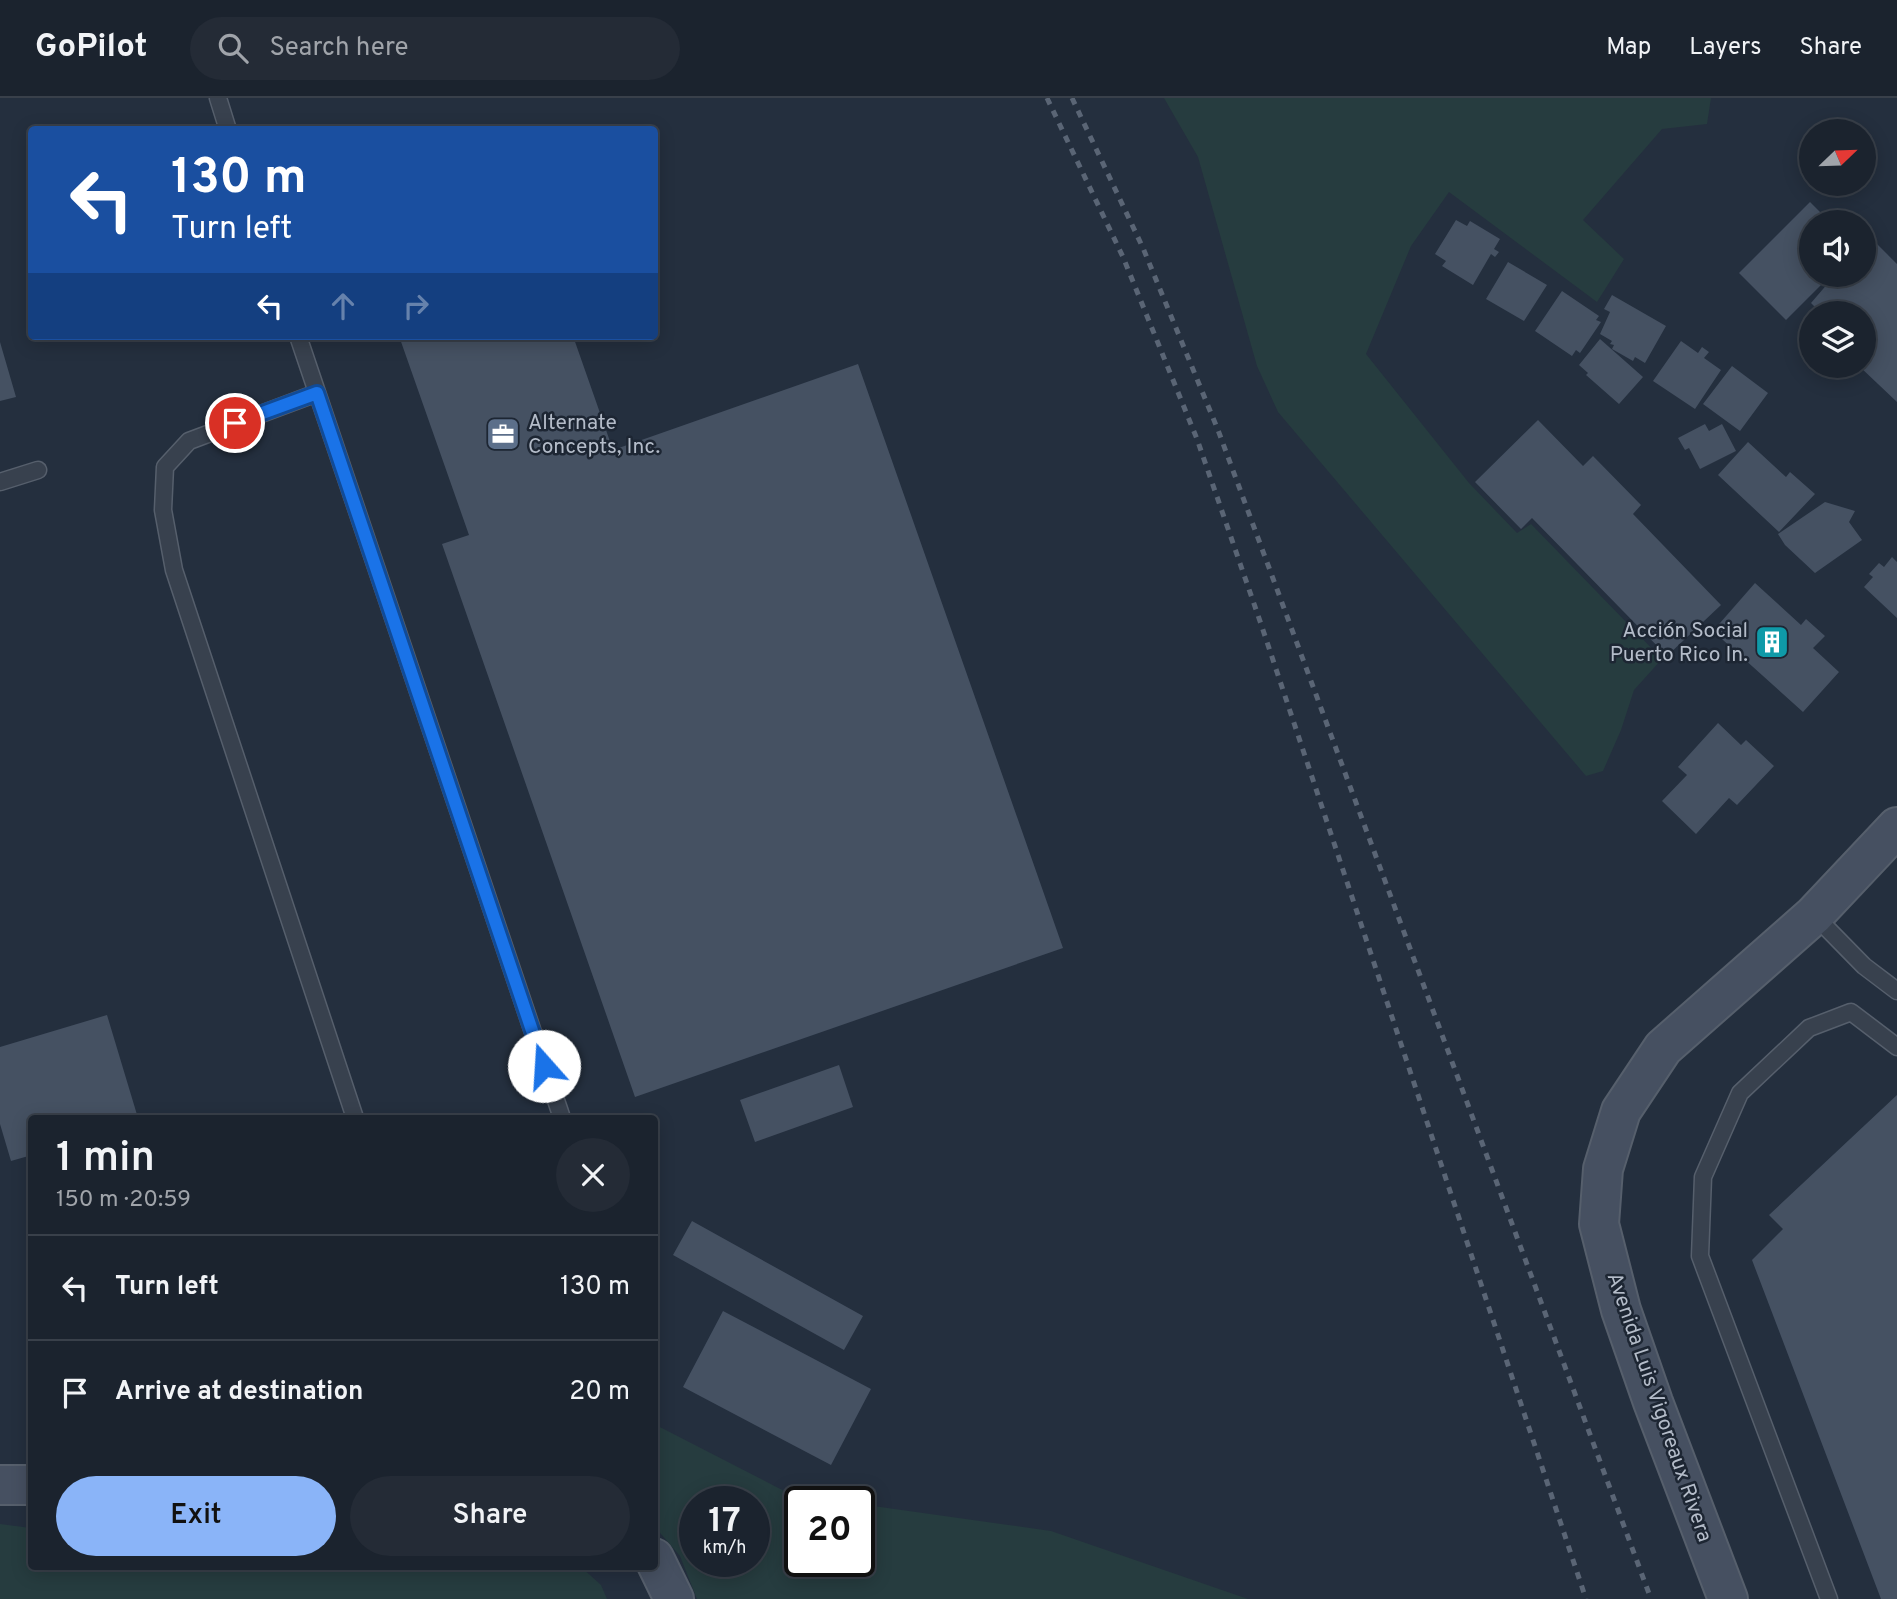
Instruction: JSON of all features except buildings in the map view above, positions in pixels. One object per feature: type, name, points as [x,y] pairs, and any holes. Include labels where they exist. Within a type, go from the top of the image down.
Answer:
[{"type":"main road","name":"Avenida Luis Vigoreaux Rivera","points":[[1728,1599],[1621,1310],[1599,1224],[1603,1170],[1621,1111],[1663,1048],[1814,915],[1897,827]]},
{"type":"main road","points":[[0,1485],[28,1485]]},
{"type":"main road","points":[[658,1566],[674,1599]]},
{"type":"lane","points":[[218,98],[227,126]]},
{"type":"lane","points":[[299,340],[561,1115]]},
{"type":"lane","points":[[317,393],[189,441],[165,467],[163,510],[174,570],[354,1115]]},
{"type":"lane","points":[[0,482],[38,470]]},
{"type":"lane","points":[[1814,915],[1864,966],[1897,991]]},
{"type":"lane","points":[[1829,1599],[1700,1256],[1703,1177],[1740,1093],[1809,1028],[1851,1012],[1897,1047]]},
{"type":"green space","points":[[1164,98],[1711,98],[1707,124],[1662,129],[1583,220],[1624,259],[1597,302],[1449,192],[1411,246],[1366,354],[1469,483],[1517,533],[1531,524],[1662,659],[1634,690],[1621,730],[1603,771],[1586,776],[1278,412],[1257,366],[1198,157]]},
{"type":"green space","points":[[658,1426],[784,1491],[784,1577],[875,1577],[875,1506],[1051,1531],[1248,1599],[697,1599],[688,1577],[770,1577],[770,1486],[679,1486],[679,1555],[658,1530]]},
{"type":"green space","points":[[0,1524],[28,1528],[28,1570],[584,1570],[601,1585],[607,1599],[0,1599]]},
{"type":"railway","points":[[1047,98],[1123,257],[1197,439],[1586,1599]]},
{"type":"railway","points":[[1072,98],[1143,248],[1218,430],[1651,1599]]},
{"type":"place","name":"Alternate Concepts, Inc.","points":[[503,434]]},
{"type":"place","name":"Acción Social Puerto Rico In.","points":[[1772,642]]},
{"type":"route","points":[[235,423],[317,393],[544,1066]]}]
